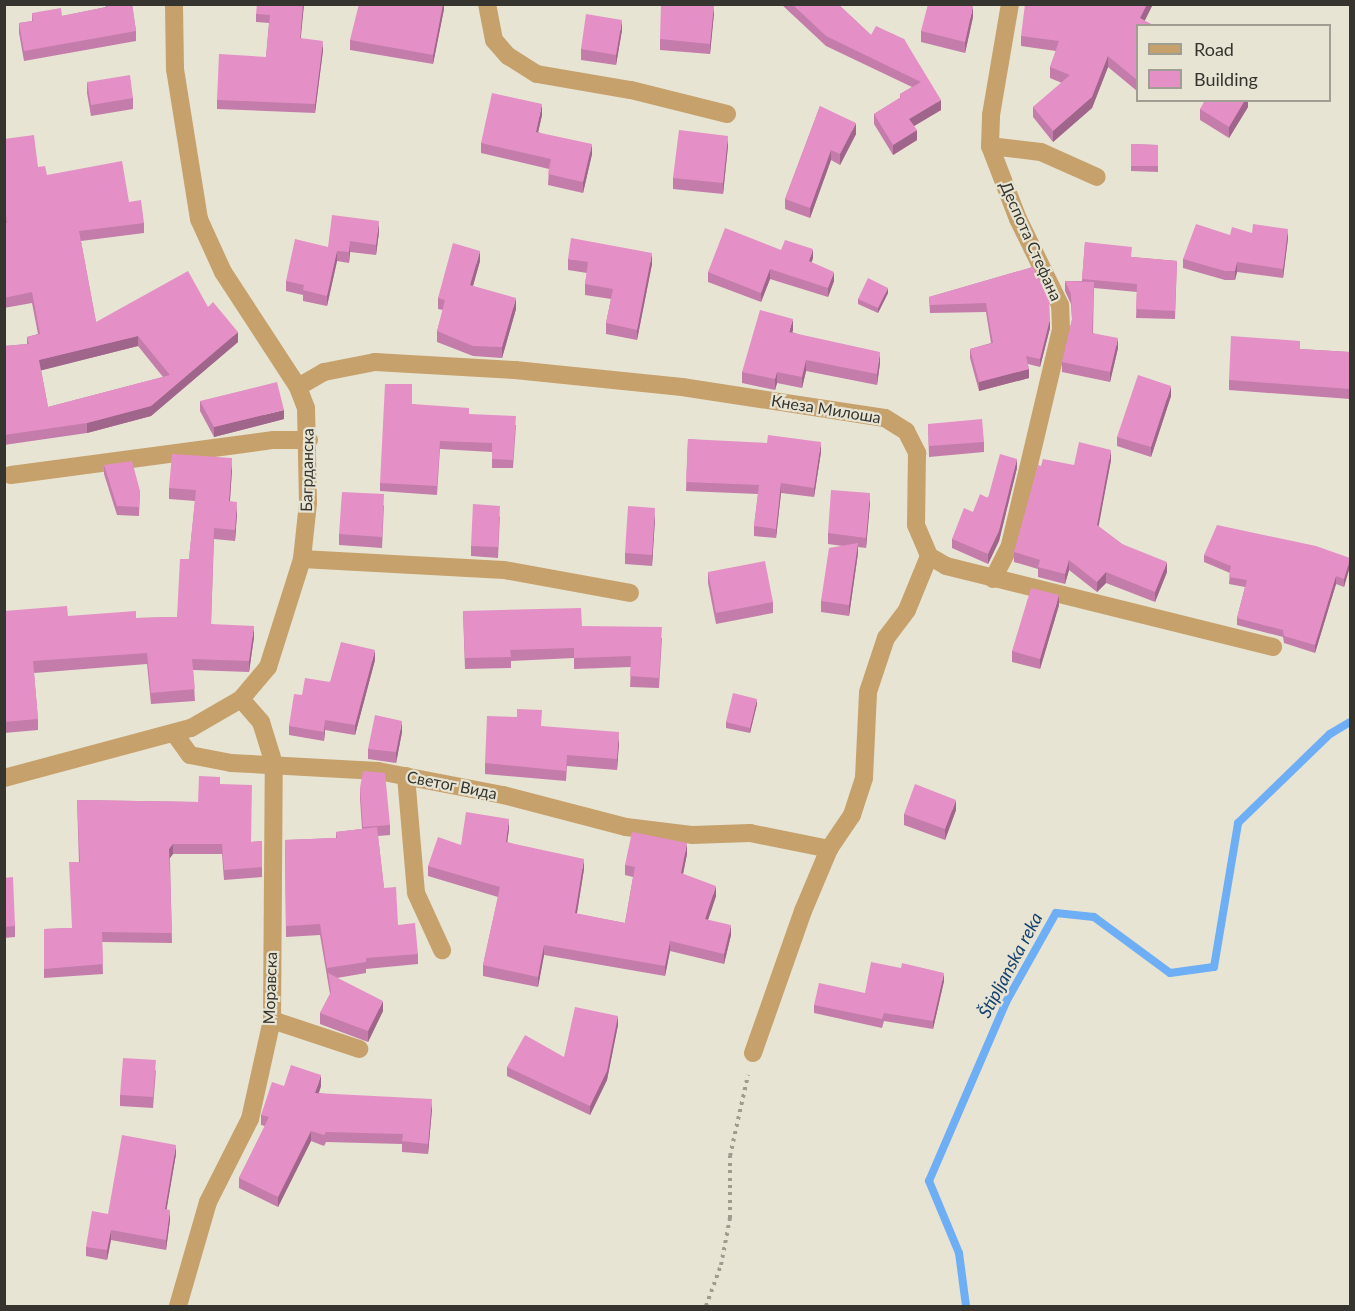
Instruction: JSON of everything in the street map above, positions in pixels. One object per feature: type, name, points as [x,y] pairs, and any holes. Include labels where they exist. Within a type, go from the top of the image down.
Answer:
[{"type":"street","name":"Багрданска","points":[[4,778],[174,734],[210,720],[241,699],[268,667],[285,624],[302,559],[309,440],[306,408],[298,387],[223,272],[199,219],[175,69],[174,4]]},
{"type":"street","points":[[487,4],[494,40],[508,56],[537,74],[631,90],[727,114]]},
{"type":"street","name":"Деспота Стефана","points":[[993,579],[1010,545],[1062,329],[1060,305],[1018,219],[990,146],[991,115],[1010,4]]},
{"type":"street","points":[[990,146],[1041,152],[1097,177]]},
{"type":"street","name":"Кнеза Милоша","points":[[298,387],[324,372],[375,362],[515,369],[682,387],[885,418],[906,431],[917,453],[916,525],[929,556]]},
{"type":"street","points":[[11,475],[274,440],[309,440]]},
{"type":"street","points":[[753,1053],[829,849],[852,815],[864,778],[868,692],[886,638],[907,610],[929,556],[946,566],[993,579],[1099,601],[1273,647]]},
{"type":"street","points":[[302,559],[504,570],[630,593]]},
{"type":"street","name":"Моравска","points":[[178,1306],[208,1202],[250,1119],[272,1020],[274,764],[261,722],[241,699]]},
{"type":"street","name":"Светог Вида","points":[[174,734],[190,755],[231,763],[274,764],[406,776],[504,795],[626,827],[692,835],[750,833],[829,849]]},
{"type":"street","points":[[406,776],[416,892],[442,950]]},
{"type":"street","points":[[272,1020],[359,1049]]},
{"type":"path","points":[[706,1306],[721,1266],[730,1218],[730,1156],[753,1053]]},
{"type":"building","points":[[107,4],[132,4],[136,31],[24,51],[19,23],[33,21],[32,13],[61,8],[62,16],[107,7]]},
{"type":"building","points":[[257,4],[303,4],[300,38],[323,41],[315,104],[217,100],[219,54],[266,57],[270,15],[256,14]]},
{"type":"building","points":[[359,4],[443,4],[433,55],[350,40]]},
{"type":"building","points":[[661,4],[714,4],[710,44],[660,39]]},
{"type":"building","points":[[792,4],[838,4],[871,35],[876,26],[904,39],[941,100],[909,119],[917,130],[893,145],[874,114],[901,97],[900,94],[921,82],[826,36]]},
{"type":"building","points":[[928,4],[973,6],[965,42],[921,31]]},
{"type":"building","points":[[1025,4],[1147,4],[1140,18],[1151,24],[1136,24],[1136,79],[1108,56],[1092,97],[1053,131],[1033,107],[1070,75],[1050,67],[1059,41],[1021,36]]},
{"type":"building","points":[[586,14],[622,20],[616,55],[581,49]]},
{"type":"building","points":[[130,75],[133,98],[91,105],[87,82]]},
{"type":"building","points":[[492,93],[542,104],[536,132],[592,144],[583,182],[548,174],[551,159],[481,143]]},
{"type":"building","points":[[1204,102],[1244,102],[1229,127],[1200,109]]},
{"type":"building","points":[[820,106],[856,123],[840,154],[831,150],[810,208],[785,199]]},
{"type":"building","points":[[679,130],[728,136],[723,183],[673,178]]},
{"type":"building","points":[[34,135],[38,167],[45,166],[47,175],[122,161],[129,202],[141,200],[144,223],[79,231],[96,322],[188,271],[208,307],[213,302],[238,332],[151,406],[87,423],[4,435],[4,419],[6,418],[4,346],[29,344],[27,337],[40,334],[32,292],[4,298],[4,223],[7,223],[4,202],[4,139]],"holes":[[[138,336],[170,375],[48,407],[39,360]]]},
{"type":"building","points":[[1131,144],[1158,145],[1158,166],[1131,166]]},
{"type":"building","points":[[332,215],[379,221],[376,245],[350,241],[349,252],[337,251],[327,296],[303,290],[304,285],[286,281],[295,239],[328,247]]},
{"type":"building","points":[[1196,224],[1230,235],[1232,227],[1252,233],[1253,224],[1288,229],[1283,269],[1237,262],[1235,271],[1225,271],[1183,259]]},
{"type":"building","points":[[725,228],[781,250],[785,240],[813,249],[809,261],[834,272],[828,288],[770,269],[761,293],[708,272]]},
{"type":"building","points":[[571,238],[652,253],[637,330],[606,323],[613,289],[585,284],[588,262],[568,259]]},
{"type":"building","points":[[1085,242],[1132,247],[1131,257],[1177,261],[1175,311],[1136,309],[1137,284],[1082,279]]},
{"type":"building","points":[[453,243],[480,251],[470,285],[516,298],[502,347],[473,346],[437,331],[445,300],[438,298]]},
{"type":"building","points":[[1033,267],[1049,299],[1050,319],[1040,359],[1026,356],[1029,369],[979,382],[970,349],[993,343],[986,303],[930,305],[929,297]]},
{"type":"building","points":[[868,278],[888,288],[878,308],[858,299]]},
{"type":"building","points":[[1065,281],[1094,282],[1092,333],[1118,338],[1110,372],[1062,362],[1072,319],[1071,294]]},
{"type":"building","points":[[760,310],[793,319],[789,332],[880,352],[877,374],[806,360],[802,377],[777,372],[775,379],[742,372]]},
{"type":"building","points":[[1231,336],[1300,341],[1300,349],[1350,352],[1350,389],[1229,380]]},
{"type":"building","points":[[1138,375],[1171,386],[1151,447],[1117,437]]},
{"type":"building","points":[[277,382],[284,410],[214,427],[200,401]]},
{"type":"building","points":[[385,384],[412,384],[412,404],[469,408],[469,414],[516,416],[513,460],[492,459],[492,443],[440,441],[437,486],[380,483]]},
{"type":"building","points":[[982,419],[984,442],[929,446],[928,424]]},
{"type":"building","points":[[768,435],[821,442],[814,488],[781,483],[776,529],[754,526],[759,485],[686,482],[688,439],[767,443]]},
{"type":"building","points":[[1079,442],[1111,450],[1097,525],[1122,544],[1167,562],[1155,592],[1106,572],[1097,582],[1069,560],[1065,574],[1038,567],[1040,560],[1014,552],[1038,465],[1041,466],[1043,459],[1074,465]]},
{"type":"building","points":[[172,454],[232,458],[229,501],[237,502],[235,530],[214,528],[211,624],[254,626],[249,661],[192,659],[195,689],[151,693],[147,653],[33,661],[38,719],[4,722],[4,611],[67,606],[68,616],[136,611],[136,618],[177,617],[180,559],[189,559],[196,490],[169,488]]},
{"type":"building","points":[[1000,454],[1017,459],[999,531],[988,554],[952,539],[964,508],[973,512],[980,494],[988,498]]},
{"type":"building","points":[[132,461],[140,491],[139,507],[117,506],[104,465]]},
{"type":"building","points":[[831,490],[870,493],[866,538],[828,533]]},
{"type":"building","points":[[342,492],[384,494],[382,537],[339,534]]},
{"type":"building","points":[[473,504],[500,506],[498,547],[471,546]]},
{"type":"building","points":[[628,506],[655,508],[652,555],[625,553]]},
{"type":"building","points":[[1217,525],[1316,546],[1350,558],[1344,579],[1336,576],[1315,645],[1284,636],[1283,630],[1237,618],[1247,580],[1229,577],[1231,566],[1204,555]]},
{"type":"building","points":[[858,543],[849,605],[821,601],[829,548]]},
{"type":"building","points":[[765,561],[773,602],[716,613],[708,572]]},
{"type":"building","points":[[1031,588],[1059,595],[1040,659],[1012,651]]},
{"type":"building","points":[[581,608],[582,626],[662,627],[659,678],[630,676],[631,656],[574,658],[574,648],[510,650],[511,657],[465,658],[463,611]]},
{"type":"building","points":[[341,642],[375,650],[355,725],[325,720],[324,732],[289,726],[294,694],[302,695],[305,678],[330,682]]},
{"type":"building","points":[[733,693],[757,699],[750,728],[726,722]]},
{"type":"building","points":[[517,709],[542,710],[541,726],[619,732],[617,759],[567,755],[566,771],[485,763],[487,716],[517,717]]},
{"type":"building","points":[[375,715],[402,721],[396,752],[368,749]]},
{"type":"building","points":[[363,771],[385,773],[390,825],[363,827],[360,788]]},
{"type":"building","points":[[199,776],[220,777],[220,784],[252,785],[251,842],[262,841],[262,867],[224,870],[222,844],[173,844],[169,849],[172,933],[102,932],[103,964],[44,969],[44,929],[72,928],[69,862],[80,862],[77,800],[198,802]]},
{"type":"building","points":[[915,784],[956,800],[945,829],[904,814]]},
{"type":"building","points":[[466,812],[509,819],[506,842],[584,859],[575,913],[625,923],[635,867],[625,865],[632,832],[687,843],[681,873],[716,886],[705,919],[731,925],[724,954],[670,941],[665,966],[544,945],[538,977],[483,965],[500,887],[428,866],[438,837],[461,845]]},
{"type":"building","points":[[377,827],[384,888],[396,887],[398,925],[415,923],[418,954],[366,958],[366,962],[327,968],[320,924],[286,926],[285,840],[337,838],[336,832]]},
{"type":"building","points":[[13,877],[15,926],[4,927],[4,878]]},
{"type":"building","points":[[871,962],[901,968],[902,963],[944,973],[933,1021],[884,1013],[882,1019],[814,1005],[819,983],[865,993]]},
{"type":"building","points":[[328,973],[383,1001],[368,1031],[320,1013],[331,992]]},
{"type":"building","points":[[575,1007],[618,1016],[607,1071],[590,1106],[507,1067],[525,1035],[564,1057]]},
{"type":"building","points":[[123,1058],[156,1060],[153,1097],[120,1095]]},
{"type":"building","points":[[291,1065],[321,1075],[315,1093],[432,1099],[428,1144],[402,1141],[403,1134],[326,1132],[324,1135],[311,1131],[278,1197],[239,1178],[269,1117],[261,1115],[272,1082],[284,1086]]},
{"type":"building","points":[[122,1135],[176,1145],[165,1209],[170,1210],[166,1240],[111,1230],[107,1250],[86,1247],[92,1211],[108,1214]]},
{"type":"waterway","name":"Štipljanska reka","points":[[966,1306],[959,1253],[929,1181],[1006,1002],[1056,913],[1094,917],[1170,973],[1214,967],[1238,823],[1330,734],[1350,722]]}]
